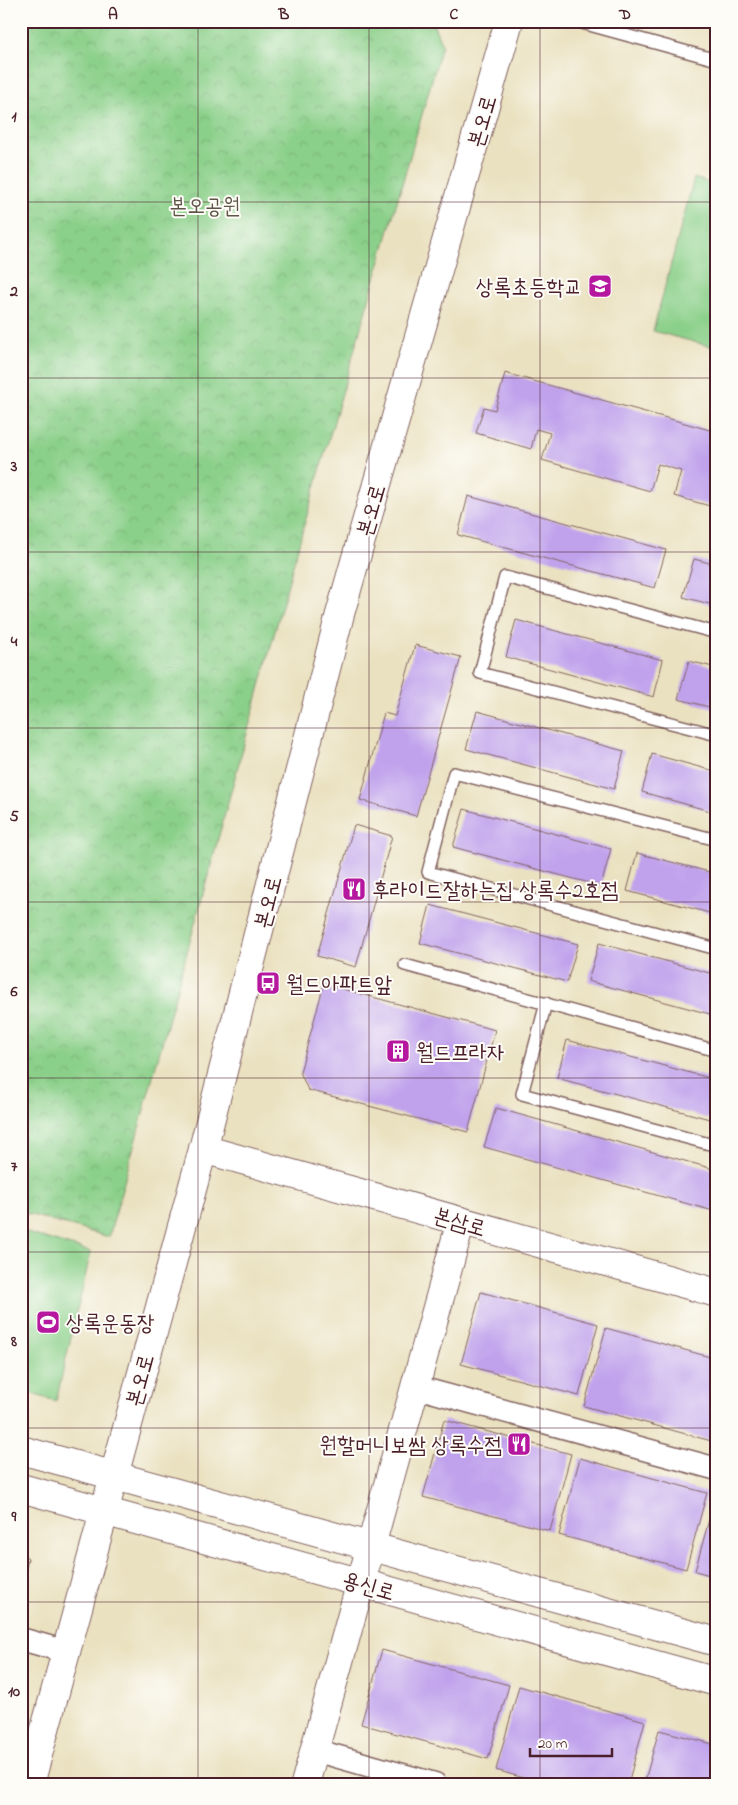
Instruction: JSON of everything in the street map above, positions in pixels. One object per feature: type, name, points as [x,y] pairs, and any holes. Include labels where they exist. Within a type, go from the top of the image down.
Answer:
[{"type":"street","name":"본오로","points":[[30,1784],[203,1149],[340,614],[509,21]]},
{"type":"street","name":"본삼로","points":[[203,1149],[717,1293]]},
{"type":"street","points":[[305,1784],[362,1584],[461,1221]]},
{"type":"street","points":[[416,1387],[717,1469]]},
{"type":"street","name":"용신로","points":[[21,1450],[372,1545],[717,1642]]},
{"type":"street","name":"용신로","points":[[21,1488],[717,1682]]},
{"type":"street","points":[[21,1640],[67,1652]]},
{"type":"street","points":[[314,1750],[436,1784]]},
{"type":"lane","points":[[582,21],[582,23],[717,60]]},
{"type":"lane","points":[[717,633],[505,577],[480,673],[717,735]]},
{"type":"lane","points":[[717,840],[454,773],[428,872],[717,949]]},
{"type":"lane","points":[[405,965],[717,1050]]},
{"type":"lane","points":[[546,1003],[522,1094],[717,1146]]},
{"type":"green space","name":"본오공원","points":[[21,21],[432,21],[442,45],[303,529],[109,1237],[21,1212]]},
{"type":"green space","points":[[694,178],[717,185],[717,348],[653,331]]},
{"type":"green space","name":"상록운동장","points":[[21,1231],[91,1252],[56,1401],[21,1391]]},
{"type":"building","points":[[505,373],[717,432],[717,508],[674,496],[681,471],[658,464],[650,491],[542,460],[550,433],[536,429],[531,449],[476,433],[484,407],[495,410]]},
{"type":"building","points":[[468,496],[666,550],[655,588],[458,535]]},
{"type":"building","points":[[694,559],[717,565],[717,606],[683,597]]},
{"type":"building","points":[[516,620],[663,660],[654,697],[506,657]]},
{"type":"building","points":[[415,645],[461,657],[416,816],[360,800],[384,713],[395,716]]},
{"type":"building","points":[[689,661],[717,668],[717,709],[678,699]]},
{"type":"building","points":[[477,711],[624,751],[614,789],[466,749]]},
{"type":"building","points":[[652,754],[717,772],[717,813],[642,792]]},
{"type":"building","points":[[464,809],[611,849],[601,886],[453,847]]},
{"type":"building","points":[[354,825],[392,836],[356,967],[317,956]]},
{"type":"building","points":[[637,853],[717,874],[717,915],[627,891]]},
{"type":"building","points":[[430,905],[578,944],[567,982],[420,943]]},
{"type":"building","points":[[599,943],[717,975],[717,1016],[588,981]]},
{"type":"building","name":"월드프라자","points":[[324,984],[495,1030],[468,1132],[308,1090],[300,1072]]},
{"type":"building","points":[[567,1040],[717,1080],[717,1121],[557,1078]]},
{"type":"building","points":[[496,1108],[717,1170],[717,1212],[484,1147]]},
{"type":"building","points":[[481,1292],[598,1324],[579,1396],[461,1364]]},
{"type":"building","points":[[606,1328],[717,1359],[717,1434],[715,1442],[584,1406]]},
{"type":"building","points":[[444,1420],[571,1454],[550,1531],[423,1497]]},
{"type":"building","points":[[580,1458],[707,1493],[686,1569],[559,1535]]},
{"type":"building","points":[[717,1494],[717,1577],[695,1571]]},
{"type":"building","points":[[21,1553],[28,1558],[22,1589],[21,1589]]},
{"type":"building","points":[[382,1650],[509,1685],[488,1759],[361,1724]]},
{"type":"building","points":[[519,1686],[645,1721],[628,1784],[544,1784],[496,1770]]},
{"type":"building","points":[[659,1730],[717,1745],[717,1784],[644,1784]]},
{"type":"place","name":"상록초등학교","points":[[600,286]]},
{"type":"place","name":"후라이드잘하는집 상록수2호점","points":[[354,889]]},
{"type":"place","name":"월드아파트앞","points":[[268,983]]},
{"type":"place","name":"월드프라자","points":[[398,1051]]},
{"type":"place","name":"상록운동장","points":[[48,1322]]},
{"type":"place","name":"원할머니보쌈 상록수점","points":[[519,1444]]}]
